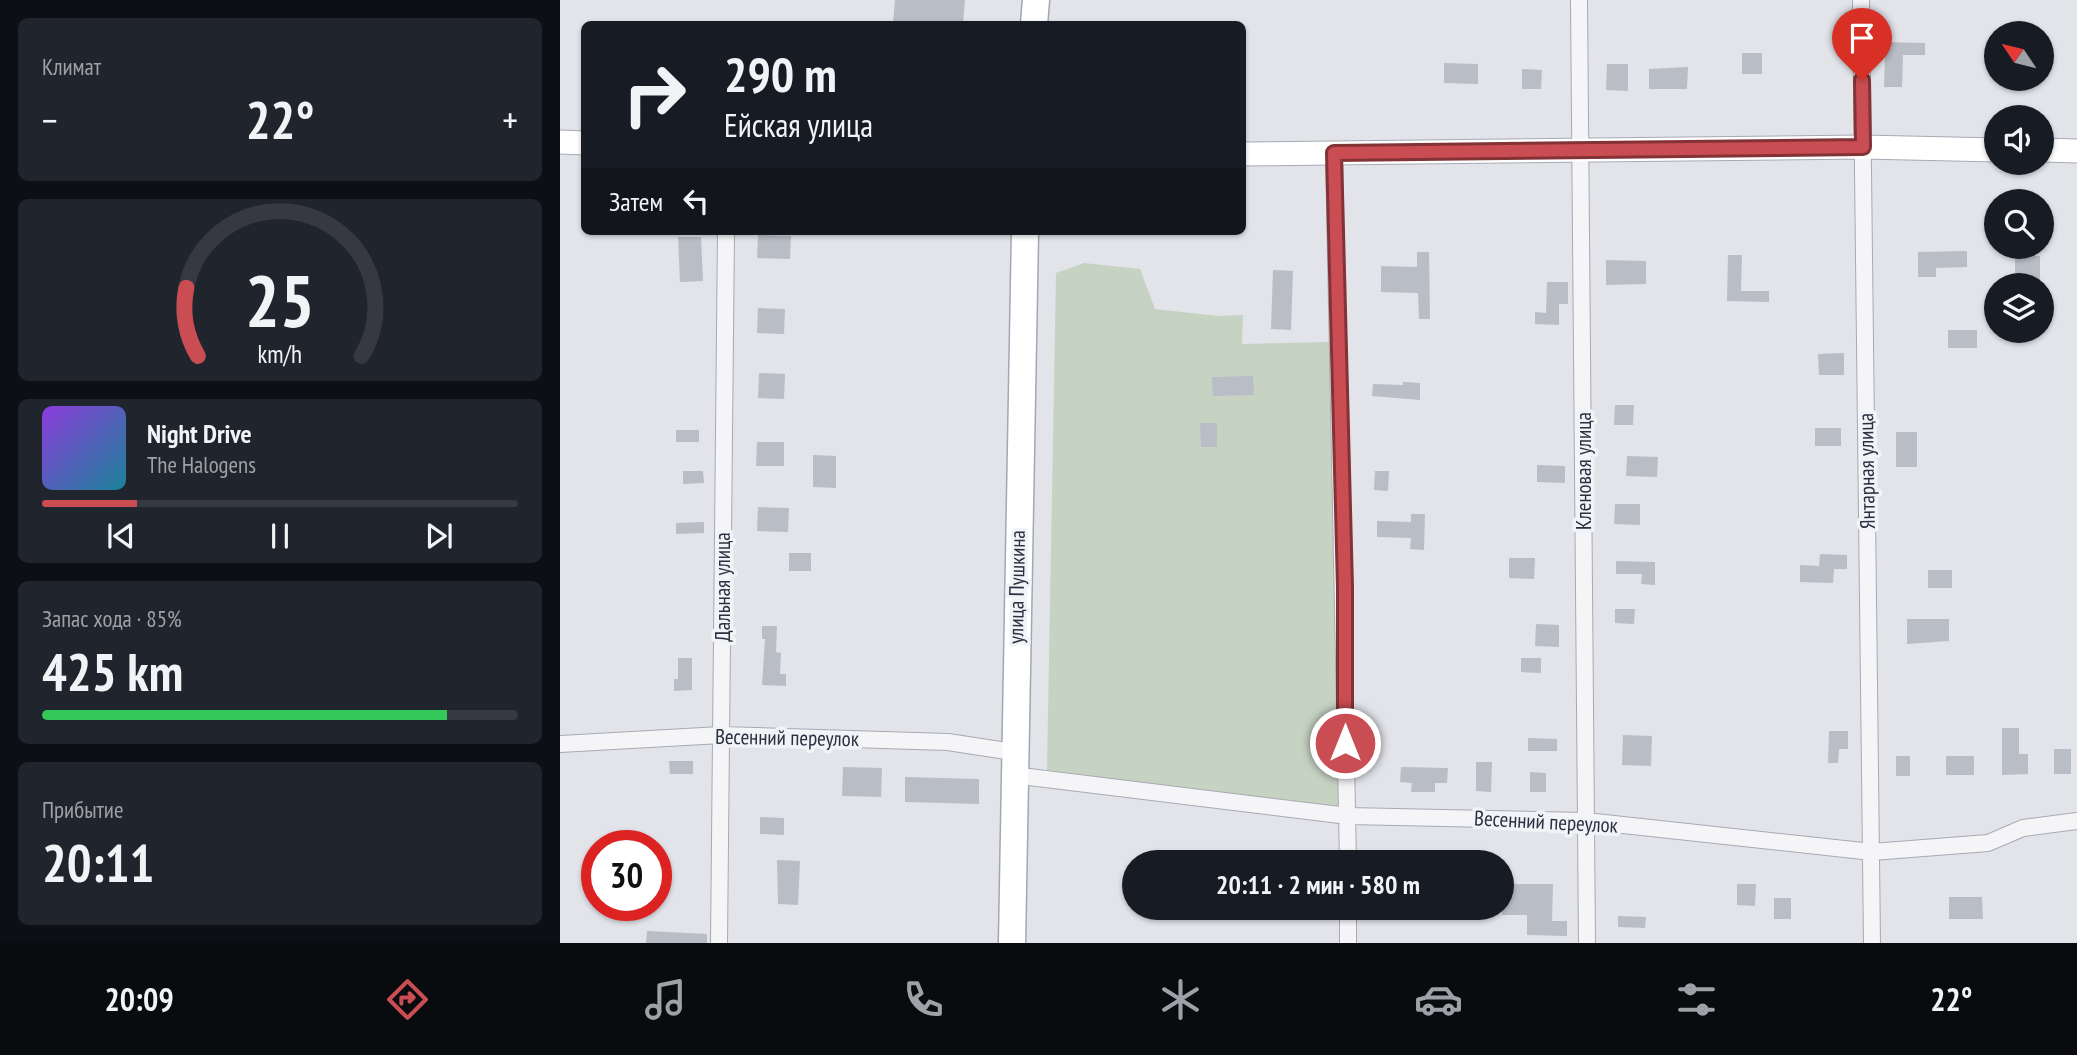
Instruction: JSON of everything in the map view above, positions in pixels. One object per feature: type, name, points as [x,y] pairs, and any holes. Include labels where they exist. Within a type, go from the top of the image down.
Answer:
[{"type":"main road","points":[[1034,21],[1037,0]]},
{"type":"main road","name":"улица Пушкина","points":[[1012,943],[1013,764],[1025,235]]},
{"type":"street","name":"Кленовая улица","points":[[1579,0],[1583,150],[1587,943]]},
{"type":"street","name":"Янтарная улица","points":[[1861,0],[1872,943]]},
{"type":"street","points":[[560,142],[581,143]]},
{"type":"street","points":[[1246,154],[1863,147],[1984,149]]},
{"type":"street","points":[[2054,150],[2077,151]]},
{"type":"street","points":[[1334,153],[1345,575],[1345,795],[1349,816],[1349,850]]},
{"type":"street","name":"Дальная улица","points":[[719,943],[726,235]]},
{"type":"street","name":"Весенний переулок","points":[[560,744],[722,735],[947,742],[1013,764],[1349,816],[1586,821],[1872,852],[1988,843],[2023,828],[2077,821]]},
{"type":"street","points":[[1348,920],[1348,943]]},
{"type":"green space","points":[[1084,263],[1140,269],[1155,309],[1219,316],[1243,315],[1242,344],[1329,342],[1340,804],[1335,809],[1047,770],[1056,273]]},
{"type":"building","points":[[895,0],[965,0],[963,21],[893,21]]},
{"type":"building","points":[[1881,42],[1925,43],[1925,55],[1903,55],[1902,87],[1884,87],[1885,54],[1881,54]]},
{"type":"building","points":[[1742,53],[1762,53],[1762,74],[1742,74]]},
{"type":"building","points":[[1444,63],[1478,64],[1478,84],[1444,83]]},
{"type":"building","points":[[1607,64],[1628,64],[1628,91],[1606,90]]},
{"type":"building","points":[[1688,67],[1687,89],[1649,89],[1649,69]]},
{"type":"building","points":[[1522,69],[1542,70],[1541,89],[1522,89]]},
{"type":"building","points":[[758,235],[791,236],[790,259],[757,258]]},
{"type":"building","points":[[678,237],[701,237],[703,281],[680,282]]},
{"type":"building","points":[[1967,251],[1967,267],[1936,268],[1936,277],[1918,277],[1918,252]]},
{"type":"building","points":[[1417,252],[1429,252],[1430,319],[1419,319],[1418,293],[1381,292],[1381,266],[1417,267]]},
{"type":"building","points":[[1728,255],[1742,255],[1741,291],[1769,291],[1769,302],[1727,301]]},
{"type":"building","points":[[2015,259],[2040,259],[2040,273],[2015,273]]},
{"type":"building","points":[[1606,260],[1646,261],[1646,284],[1606,285]]},
{"type":"building","points":[[1273,270],[1293,271],[1291,330],[1271,329]]},
{"type":"building","points":[[1547,282],[1568,282],[1568,304],[1559,304],[1559,325],[1535,324],[1535,312],[1546,313]]},
{"type":"building","points":[[758,308],[785,309],[784,334],[757,333]]},
{"type":"building","points":[[1948,330],[1977,330],[1977,348],[1948,348]]},
{"type":"building","points":[[1844,353],[1844,375],[1819,375],[1818,354]]},
{"type":"building","points":[[759,373],[785,374],[784,399],[758,398]]},
{"type":"building","points":[[1253,376],[1254,395],[1213,396],[1212,377]]},
{"type":"building","points":[[1403,382],[1420,383],[1420,400],[1372,396],[1373,384],[1403,385]]},
{"type":"building","points":[[1615,405],[1634,405],[1633,425],[1614,425]]},
{"type":"building","points":[[1200,423],[1217,423],[1217,447],[1201,447]]},
{"type":"building","points":[[1815,428],[1841,428],[1841,446],[1815,446]]},
{"type":"building","points":[[676,430],[699,430],[699,442],[676,442]]},
{"type":"building","points":[[1896,432],[1917,432],[1917,467],[1896,467]]},
{"type":"building","points":[[757,442],[784,442],[784,466],[756,466]]},
{"type":"building","points":[[813,455],[836,456],[836,488],[813,487]]},
{"type":"building","points":[[1627,456],[1658,457],[1657,477],[1626,476]]},
{"type":"building","points":[[1537,465],[1565,466],[1565,483],[1537,482]]},
{"type":"building","points":[[683,471],[703,471],[704,483],[683,484]]},
{"type":"building","points":[[1375,471],[1389,471],[1388,491],[1374,490]]},
{"type":"building","points":[[1615,504],[1640,504],[1640,525],[1614,524]]},
{"type":"building","points":[[758,507],[789,508],[788,532],[757,531]]},
{"type":"building","points":[[1411,514],[1425,514],[1424,550],[1410,549],[1411,538],[1377,537],[1377,521],[1411,522]]},
{"type":"building","points":[[704,522],[704,533],[676,534],[676,523]]},
{"type":"building","points":[[789,553],[811,553],[811,571],[789,571]]},
{"type":"building","points":[[1820,554],[1847,555],[1847,569],[1834,569],[1833,583],[1800,582],[1800,565],[1819,566]]},
{"type":"building","points":[[1509,558],[1535,558],[1534,579],[1509,578]]},
{"type":"building","points":[[1616,561],[1655,562],[1655,585],[1641,584],[1642,574],[1616,574]]},
{"type":"building","points":[[1928,570],[1952,570],[1952,588],[1928,588]]},
{"type":"building","points":[[1615,609],[1635,609],[1634,624],[1615,623]]},
{"type":"building","points":[[1907,619],[1949,619],[1949,641],[1907,644]]},
{"type":"building","points":[[1536,624],[1559,625],[1559,647],[1535,646]]},
{"type":"building","points":[[762,626],[777,626],[776,652],[781,653],[780,674],[786,674],[786,686],[762,685],[765,639],[762,639]]},
{"type":"building","points":[[678,658],[692,658],[692,690],[674,691],[674,679],[678,679]]},
{"type":"building","points":[[1521,658],[1541,658],[1541,673],[1521,672]]},
{"type":"building","points":[[2002,728],[2019,728],[2019,754],[2028,754],[2028,774],[2002,775]]},
{"type":"building","points":[[1829,731],[1848,731],[1848,749],[1839,749],[1838,763],[1828,763]]},
{"type":"building","points":[[1623,735],[1652,736],[1651,766],[1622,765]]},
{"type":"building","points":[[1528,738],[1557,739],[1557,751],[1528,751]]},
{"type":"building","points":[[2054,749],[2071,749],[2071,774],[2054,774]]},
{"type":"building","points":[[1896,756],[1910,756],[1910,776],[1896,776]]},
{"type":"building","points":[[1946,756],[1974,756],[1974,775],[1946,775]]},
{"type":"building","points":[[669,761],[693,761],[693,774],[670,774]]},
{"type":"building","points":[[1476,762],[1492,762],[1491,792],[1476,791]]},
{"type":"building","points":[[843,767],[882,768],[881,797],[842,796]]},
{"type":"building","points":[[1401,767],[1448,768],[1447,783],[1435,783],[1435,792],[1411,792],[1412,783],[1400,782]]},
{"type":"building","points":[[1530,772],[1546,773],[1546,792],[1530,792]]},
{"type":"building","points":[[905,777],[979,779],[979,804],[905,802]]},
{"type":"building","points":[[760,817],[784,818],[784,835],[760,834]]},
{"type":"building","points":[[777,860],[800,861],[798,905],[778,904]]},
{"type":"building","points":[[1514,884],[1553,884],[1552,921],[1567,921],[1567,936],[1527,935],[1527,915],[1514,915]]},
{"type":"building","points":[[1737,884],[1756,884],[1755,906],[1737,905]]},
{"type":"building","points":[[1949,897],[1982,897],[1983,919],[1949,919]]},
{"type":"building","points":[[1774,898],[1791,898],[1791,919],[1774,919]]},
{"type":"building","points":[[1618,916],[1646,917],[1645,928],[1618,927]]},
{"type":"building","points":[[647,931],[707,934],[707,943],[646,943]]},
{"type":"route","points":[[1345,743],[1345,588],[1334,153],[1863,147],[1862,80]]}]
